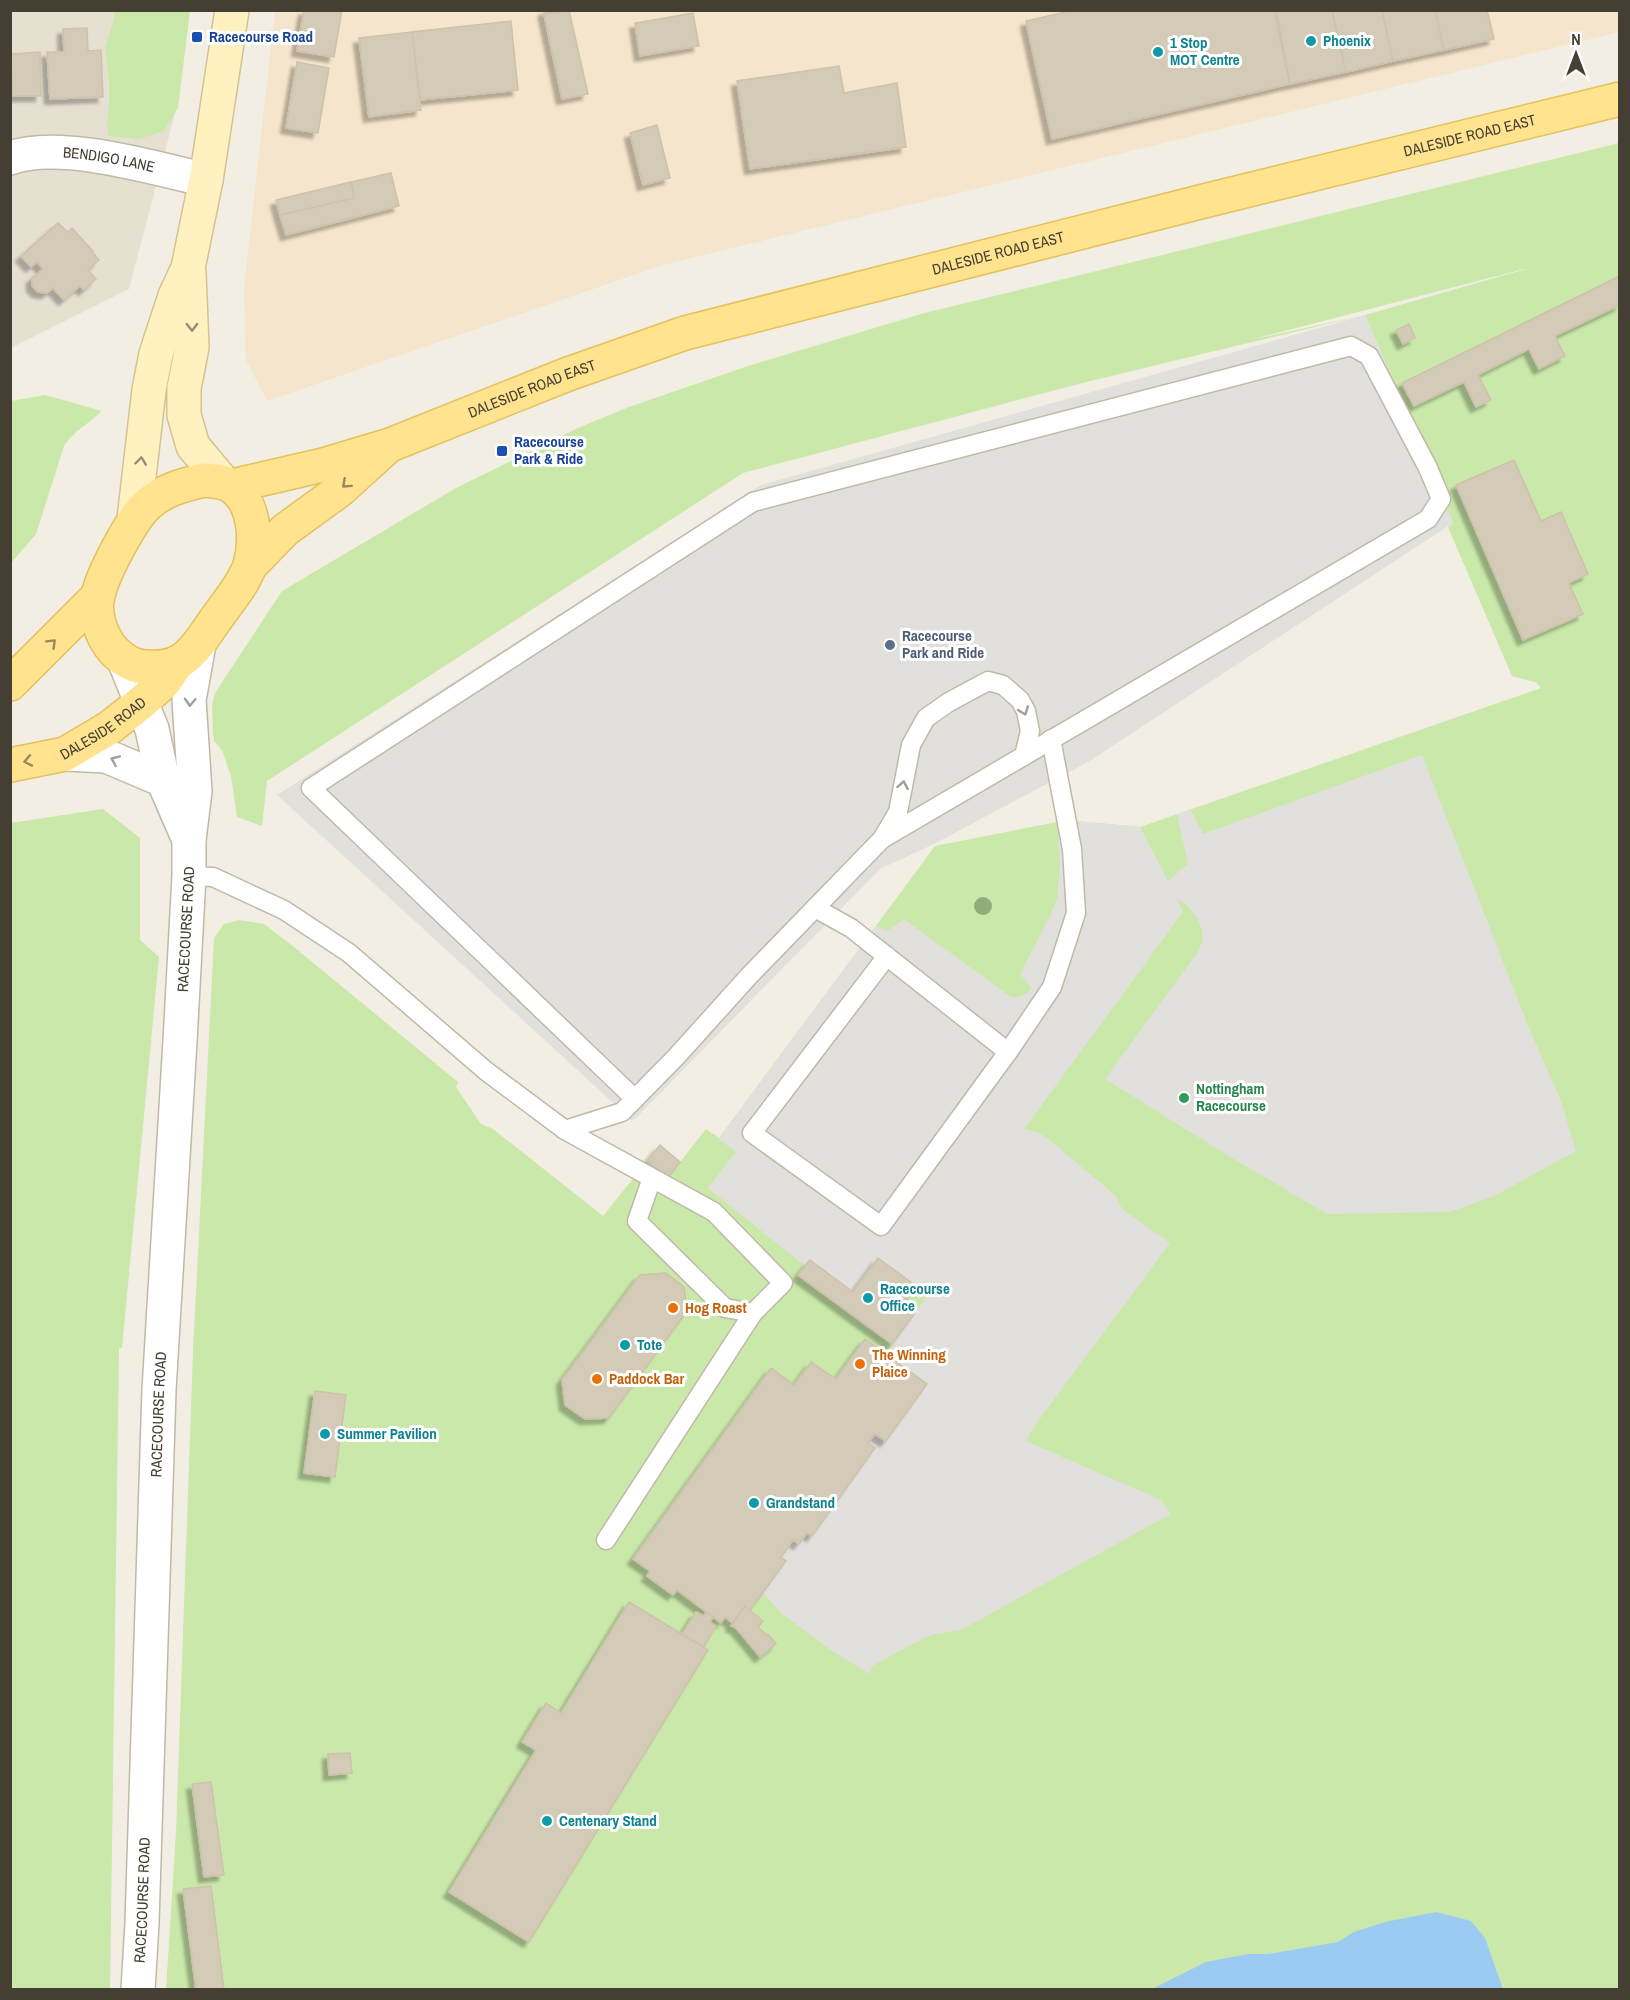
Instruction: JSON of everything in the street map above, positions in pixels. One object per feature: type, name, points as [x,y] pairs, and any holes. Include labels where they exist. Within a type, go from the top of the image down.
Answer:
[{"type":"main road","name":"DALESIDE ROAD EAST","points":[[228,484],[323,465],[390,445],[568,374],[685,333],[1196,203],[1620,99]]},
{"type":"main road","name":"DALESIDE ROAD EAST","points":[[250,566],[285,530],[340,490],[390,445]]},
{"type":"main road","points":[[10,684],[97,597],[134,519],[147,505],[163,493],[204,480],[228,484],[245,502],[252,519],[253,541],[250,566],[240,584],[188,653],[161,668],[141,667],[124,660],[112,649],[102,632],[97,615],[97,597]]},
{"type":"main road","name":"DALESIDE ROAD","points":[[10,765],[65,754],[109,728],[165,681],[188,653]]},
{"type":"street","points":[[134,519],[149,390],[156,354],[175,296],[188,268],[206,180],[232,10]]},
{"type":"street","name":"BENDIGO LANE","points":[[10,158],[48,152],[67,153],[117,159],[206,180]]},
{"type":"street","points":[[188,268],[192,347],[184,388],[184,415],[194,446],[228,484]]},
{"type":"street","name":"RACECOURSE ROAD","points":[[138,1989],[143,1911],[159,1390],[189,876],[189,840],[195,791],[188,653]]},
{"type":"street","name":"RACECOURSE ROAD","points":[[124,660],[152,729],[163,780],[189,840]]},
{"type":"street","points":[[65,754],[106,756],[163,780]]},
{"type":"lane","points":[[635,1099],[311,788],[753,502],[1351,346],[1369,356],[1428,468],[1441,499],[1428,519],[882,839]]},
{"type":"lane","points":[[565,1130],[622,1112],[748,976],[882,839],[898,812],[911,745],[926,718],[949,702],[988,681],[1003,685],[1020,700],[1026,711],[1030,731],[1024,756]]},
{"type":"lane","points":[[887,956],[752,1133],[882,1226],[1008,1052],[1052,987],[1076,913],[1072,849],[1052,739]]},
{"type":"lane","points":[[189,876],[213,877],[284,910],[349,953],[486,1071],[565,1130],[714,1212],[783,1283],[753,1313],[606,1540]]},
{"type":"lane","points":[[815,908],[851,928],[1008,1052]]},
{"type":"lane","points":[[652,1178],[637,1221],[725,1308],[753,1313]]},
{"type":"shaded area","points":[[11,11],[186,11],[175,113],[129,289],[11,348]]},
{"type":"shaded area","points":[[275,11],[1619,11],[1619,32],[663,265],[267,401],[246,360],[244,288]]},
{"type":"shaded area","name":"Racecourse Park and Ride","points":[[1365,315],[1453,523],[1088,762],[934,844],[880,869],[633,1121],[277,795],[761,485]]},
{"type":"shaded area","points":[[1422,755],[1529,1028],[1561,1101],[1576,1151],[1494,1196],[1450,1212],[1327,1214],[1105,1079],[1198,952],[1203,940],[1198,919],[1187,905],[1177,899],[1183,912],[1024,1129],[1046,1137],[1116,1196],[1122,1209],[1170,1243],[1033,1428],[1026,1441],[1161,1500],[1171,1514],[961,1630],[924,1638],[872,1666],[870,1674],[832,1651],[781,1613],[763,1593],[786,1561],[781,1557],[793,1540],[807,1533],[812,1535],[875,1448],[868,1443],[875,1434],[886,1441],[927,1384],[884,1358],[927,1296],[878,1258],[853,1292],[810,1260],[805,1266],[708,1188],[736,1152],[719,1139],[876,926],[887,931],[904,919],[1011,997],[1018,997],[1029,992],[1031,987],[1020,974],[1057,899],[1060,867],[1057,822],[1067,820],[1140,827],[1168,881],[1188,864],[1177,814],[1190,809],[1203,834]]},
{"type":"green space","points":[[116,11],[190,11],[178,108],[164,131],[139,139],[109,136],[107,124],[109,80],[105,49]]},
{"type":"green space","name":"Nottingham Racecourse","points":[[1619,143],[1619,1989],[166,1990],[176,1832],[193,1351],[214,938],[224,924],[239,920],[264,924],[294,947],[458,1082],[456,1087],[481,1124],[493,1129],[603,1216],[660,1145],[680,1162],[706,1129],[719,1138],[935,846],[1067,820],[1140,827],[1541,688],[1537,683],[1512,676],[1448,527],[1453,523],[1365,315],[1086,382],[743,473],[267,781],[262,826],[237,817],[231,776],[222,750],[214,741],[212,704],[215,693],[282,591],[456,488],[578,428],[629,407],[748,366],[921,314]],"holes":[[[1540,265],[1365,315],[1250,340]]]},
{"type":"green space","points":[[45,395],[102,411],[77,431],[64,446],[36,534],[11,563],[11,401]]},
{"type":"green space","points":[[103,809],[140,838],[140,940],[159,957],[122,1348],[119,1348],[110,1989],[11,1989],[11,823]]},
{"type":"water","points":[[1436,1912],[1471,1921],[1485,1938],[1503,1989],[1152,1989],[1206,1962],[1338,1942],[1354,1932],[1385,1922]]},
{"type":"building","points":[[304,10],[342,10],[334,57],[297,51]]},
{"type":"building","points":[[544,10],[566,10],[544,14]]},
{"type":"building","points":[[569,10],[588,94],[562,99],[544,14]]},
{"type":"building","name":"1 Stop MOT Centre","points":[[1074,10],[1274,10],[1290,84],[1052,139],[1026,21]]},
{"type":"building","name":"Phoenix","points":[[1276,10],[1332,10],[1346,72],[1290,84]]},
{"type":"building","points":[[1332,10],[1382,10],[1393,61],[1346,72]]},
{"type":"building","points":[[1382,10],[1435,10],[1444,50],[1393,61]]},
{"type":"building","points":[[1435,10],[1487,10],[1494,39],[1444,50]]},
{"type":"building","points":[[693,13],[699,46],[640,56],[635,23]]},
{"type":"building","points":[[511,21],[518,90],[420,100],[412,32]]},
{"type":"building","points":[[87,28],[88,51],[101,50],[103,97],[50,99],[47,52],[64,52],[63,29]]},
{"type":"building","points":[[412,32],[421,110],[369,117],[359,38]]},
{"type":"building","points":[[40,52],[41,96],[12,96],[11,54]]},
{"type":"building","points":[[297,62],[329,68],[318,133],[286,128]]},
{"type":"building","points":[[839,66],[844,93],[897,83],[906,147],[750,169],[737,81]]},
{"type":"building","points":[[657,125],[670,178],[643,185],[630,133]]},
{"type":"building","points":[[391,173],[399,206],[286,235],[280,215],[354,198],[351,182]]},
{"type":"building","points":[[351,182],[354,198],[280,215],[276,200]]},
{"type":"building","points":[[58,223],[68,232],[72,228],[99,260],[88,270],[96,279],[84,290],[80,286],[64,300],[53,288],[47,293],[38,292],[32,286],[32,278],[43,269],[37,262],[31,267],[21,256]]},
{"type":"building","points":[[1620,276],[1620,305],[1555,336],[1565,356],[1539,369],[1529,349],[1478,375],[1491,400],[1476,407],[1464,382],[1414,406],[1402,383]]},
{"type":"building","points":[[1409,324],[1415,338],[1403,344],[1396,330]]},
{"type":"building","points":[[1514,460],[1541,521],[1561,512],[1588,574],[1569,583],[1583,614],[1523,640],[1456,485]]},
{"type":"building","points":[[660,1145],[680,1162],[668,1177],[647,1161]]},
{"type":"building","name":"Racecourse Office","points":[[878,1258],[916,1286],[904,1303],[915,1313],[892,1344],[798,1275],[810,1260],[853,1292]]},
{"type":"building","name":"Tote","points":[[666,1273],[684,1287],[687,1311],[609,1418],[585,1419],[565,1405],[562,1380],[640,1275]]},
{"type":"building","name":"Grandstand","points":[[865,1339],[927,1384],[886,1441],[875,1434],[868,1443],[875,1448],[812,1536],[807,1533],[799,1544],[793,1540],[781,1557],[786,1561],[750,1610],[745,1606],[732,1623],[725,1617],[721,1623],[677,1590],[673,1595],[647,1576],[650,1571],[633,1559],[771,1368],[794,1385],[811,1362],[836,1379]]},
{"type":"building","name":"Summer Pavilion","points":[[315,1391],[346,1395],[335,1477],[304,1473]]},
{"type":"building","name":"Centenary Stand","points":[[629,1602],[708,1650],[529,1942],[449,1892],[536,1750],[522,1742],[546,1703],[561,1713]]},
{"type":"building","points":[[745,1606],[763,1621],[758,1627],[776,1644],[760,1657],[736,1628],[731,1626]]},
{"type":"building","points":[[696,1612],[704,1616],[706,1612],[713,1617],[710,1622],[716,1626],[704,1647],[682,1634]]},
{"type":"building","points":[[350,1753],[352,1773],[329,1775],[328,1754]]},
{"type":"building","points":[[211,1782],[224,1875],[204,1877],[192,1784]]},
{"type":"building","points":[[211,1886],[224,1990],[196,1990],[183,1889]]},
{"type":"place","name":"Racecourse Road","points":[[197,37]]},
{"type":"place","name":"Phoenix","points":[[1311,41]]},
{"type":"place","name":"1 Stop MOT Centre","points":[[1158,52]]},
{"type":"place","name":"Racecourse Park & Ride","points":[[502,451]]},
{"type":"place","name":"Racecourse Park and Ride","points":[[890,645]]},
{"type":"place","name":"Nottingham Racecourse","points":[[1184,1098]]},
{"type":"place","name":"Racecourse Office","points":[[868,1298]]},
{"type":"place","name":"Hog Roast","points":[[673,1308]]},
{"type":"place","name":"Tote","points":[[625,1345]]},
{"type":"place","name":"The Winning Plaice","points":[[860,1364]]},
{"type":"place","name":"Paddock Bar","points":[[597,1379]]},
{"type":"place","name":"Summer Pavilion","points":[[325,1434]]},
{"type":"place","name":"Grandstand","points":[[754,1503]]},
{"type":"place","name":"Centenary Stand","points":[[547,1821]]}]
